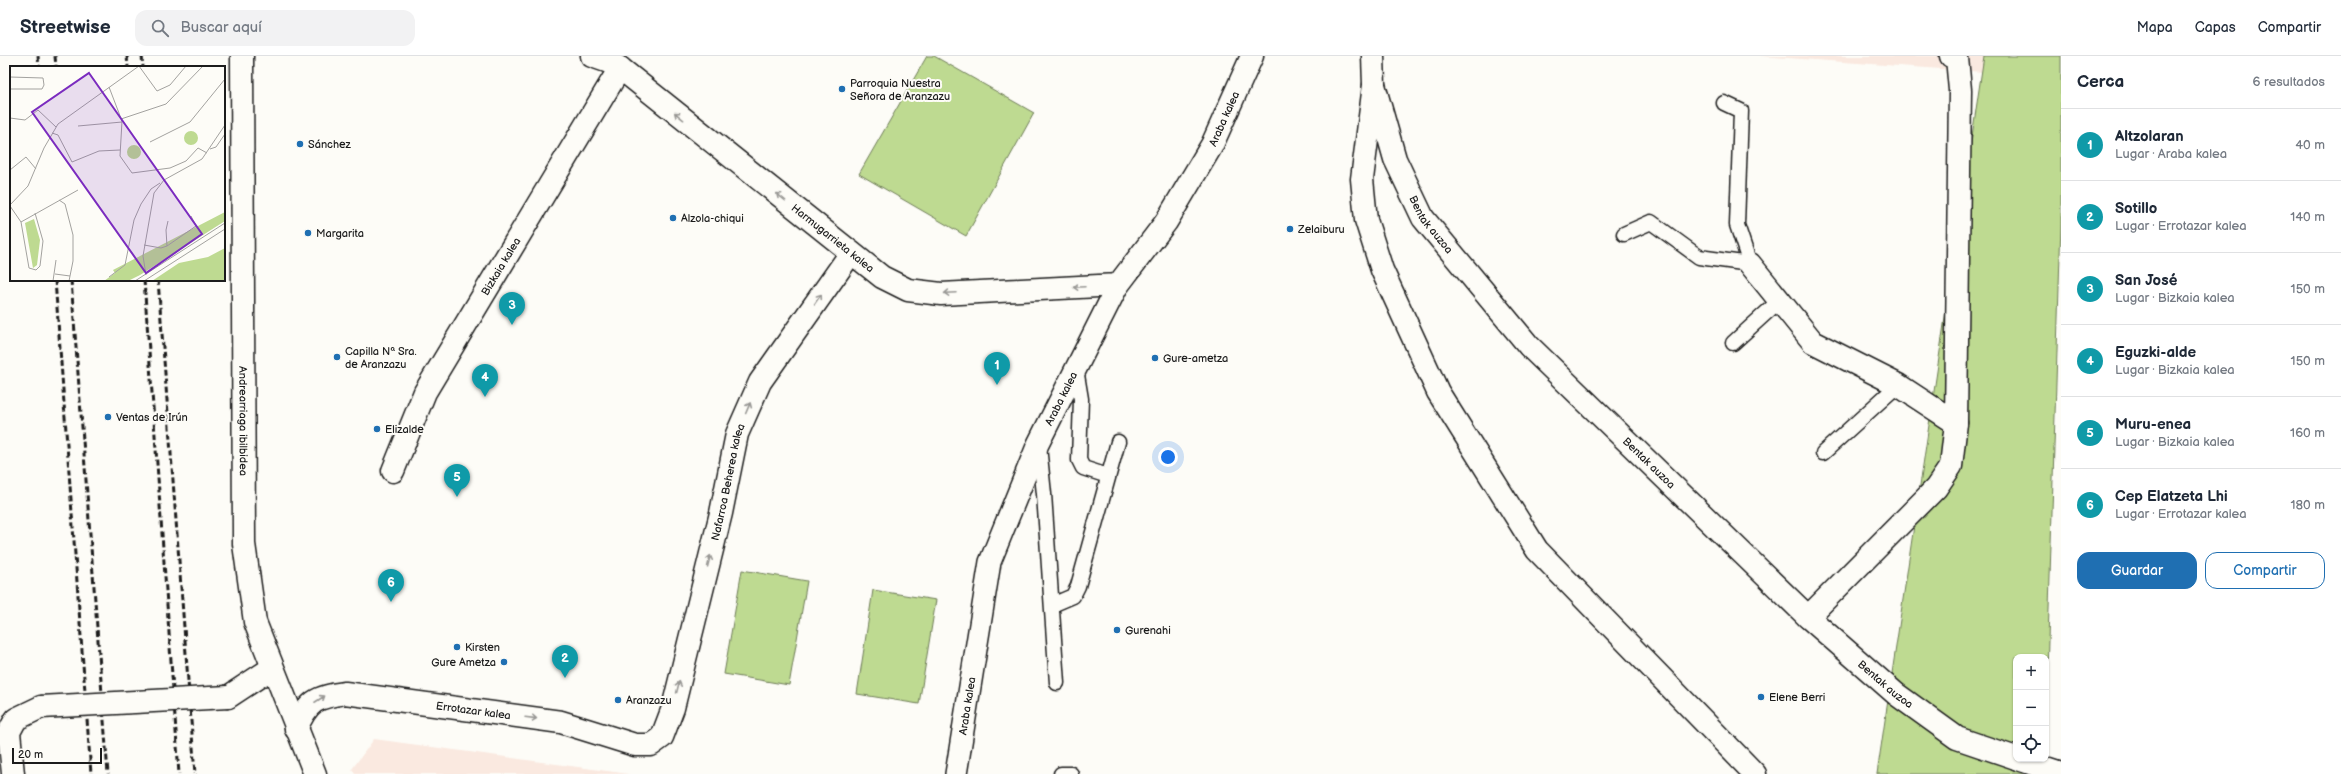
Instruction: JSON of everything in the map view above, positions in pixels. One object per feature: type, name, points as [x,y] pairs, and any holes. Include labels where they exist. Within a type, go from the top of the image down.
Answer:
[{"type":"street","name":"Andrearriaga ibilbidea","points":[[242,56],[244,544],[255,622],[314,774]]},
{"type":"street","name":"Harmugarrieta kalea","points":[[595,56],[620,68],[882,277],[908,290],[941,294],[1118,284]]},
{"type":"street","name":"Araba kalea","points":[[956,774],[990,562],[1038,444],[1118,284],[1166,222],[1212,145],[1252,56]]},
{"type":"street","name":"Bentak auzoa","points":[[1373,56],[1374,85],[1362,179],[1366,220],[1382,270],[1438,392],[1537,550],[1755,774]]},
{"type":"street","points":[[1808,617],[1936,488],[1951,466],[1956,423],[1960,90],[1957,58],[1951,56]]},
{"type":"street","name":"Bizkaia kalea","points":[[393,471],[425,392],[620,68]]},
{"type":"street","name":"Bentak auzoa","points":[[1374,85],[1395,158],[1423,218],[1529,346],[1808,617],[1896,694],[1957,738],[2013,758]]},
{"type":"street","name":"Nafarroa Beherea kalea","points":[[662,737],[673,708],[721,513],[737,434],[760,382],[851,253]]},
{"type":"street","points":[[1750,264],[1778,302],[1813,342],[1898,386],[1956,423]]},
{"type":"street","points":[[13,774],[9,732],[16,719],[41,707],[228,697],[272,668]]},
{"type":"street","name":"Errotazar kalea","points":[[296,729],[303,713],[322,696],[345,693],[561,722],[635,745],[651,745],[662,737]]},
{"type":"street","name":"Bentak auzoa","points":[[2026,762],[2061,773]]},
{"type":"lane","points":[[1624,234],[1651,222],[1699,257],[1750,264],[1737,225],[1741,111],[1724,102]]},
{"type":"lane","points":[[1733,343],[1778,302]]},
{"type":"lane","points":[[1076,369],[1081,399],[1079,460],[1083,468],[1108,476]]},
{"type":"lane","points":[[1823,453],[1898,386]]},
{"type":"lane","points":[[1052,605],[1073,596],[1078,586],[1118,442]]},
{"type":"lane","points":[[1038,444],[1044,494],[1057,683]]},
{"type":"lane","points":[[1062,774],[1070,774]]},
{"type":"shaded area","points":[[1759,56],[1984,56],[1983,72]]},
{"type":"shaded area","points":[[374,739],[629,774],[355,774],[352,769]]},
{"type":"green space","points":[[927,56],[934,56],[1034,113],[966,236],[859,174]]},
{"type":"green space","points":[[1984,56],[2061,56],[2061,222],[2048,654],[2013,654],[2013,762],[2021,762],[2043,774],[1877,774]]},
{"type":"green space","points":[[742,570],[807,581],[789,685],[724,674]]},
{"type":"green space","points":[[873,590],[936,600],[919,704],[857,694]]},
{"type":"railway","points":[[38,56],[39,66]]},
{"type":"railway","points":[[55,56],[56,66]]},
{"type":"railway","points":[[127,56],[128,66]]},
{"type":"railway","points":[[142,56],[143,66]]},
{"type":"railway","points":[[55,281],[91,774]]},
{"type":"railway","points":[[71,281],[108,774]]},
{"type":"railway","points":[[144,281],[179,774]]},
{"type":"railway","points":[[158,281],[195,774]]},
{"type":"place","name":"Parroquia Nuestra Señora de Aranzazu","points":[[842,89]]},
{"type":"place","name":"Sánchez","points":[[300,144]]},
{"type":"place","name":"Alzola-chiqui","points":[[673,218]]},
{"type":"place","name":"Zelaiburu","points":[[1290,229]]},
{"type":"place","name":"Margarita","points":[[308,233]]},
{"type":"place","name":"San José","points":[[512,325]]},
{"type":"place","name":"Capilla Nª Sra. de Aranzazu","points":[[337,357]]},
{"type":"place","name":"Gure-ametza","points":[[1155,358]]},
{"type":"place","name":"Altzolaran","points":[[997,385]]},
{"type":"place","name":"Eguzki-alde","points":[[485,397]]},
{"type":"place","name":"Ventas de Irún","points":[[108,417]]},
{"type":"place","name":"Elizalde","points":[[377,429]]},
{"type":"place","name":"Muru-enea","points":[[457,497]]},
{"type":"place","name":"Cep Elatzeta Lhi","points":[[391,602]]},
{"type":"place","name":"Gurenahi","points":[[1117,630]]},
{"type":"place","name":"Kirsten","points":[[457,647]]},
{"type":"place","name":"Gure Ametza","points":[[504,662]]},
{"type":"place","name":"Sotillo","points":[[565,678]]},
{"type":"place","name":"Elene Berri","points":[[1761,697]]},
{"type":"place","name":"Aranzazu","points":[[618,700]]}]
